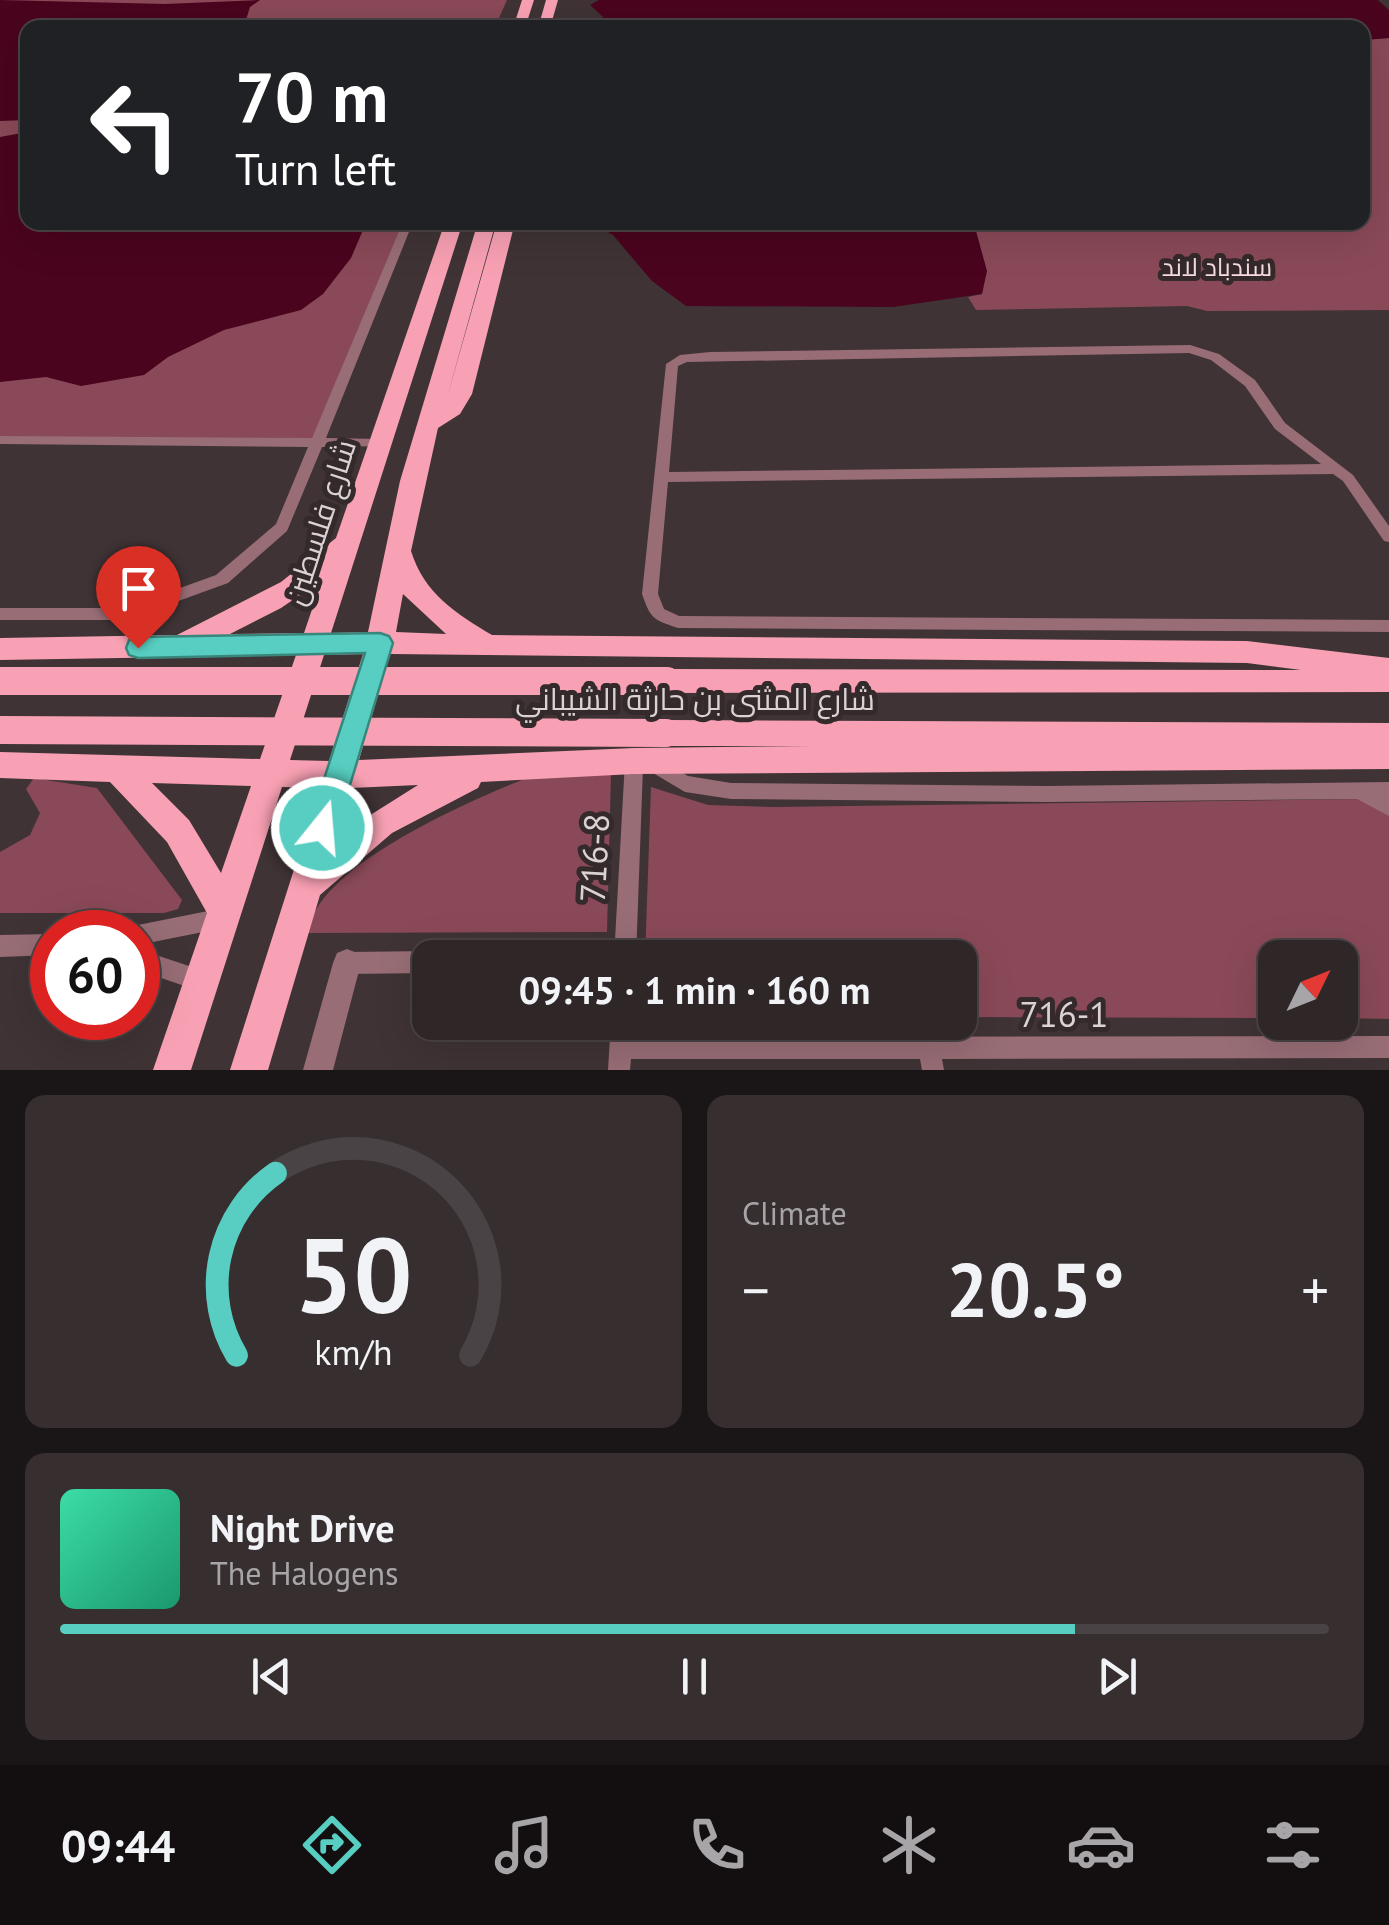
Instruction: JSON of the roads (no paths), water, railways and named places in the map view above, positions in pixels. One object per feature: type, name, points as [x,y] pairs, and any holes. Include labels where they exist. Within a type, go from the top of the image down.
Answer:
[{"type":"main road","name":"شارع فلسطين","points":[[172,1070],[451,230]]},
{"type":"main road","points":[[248,1070],[380,643],[398,544],[428,425],[498,230]]},
{"type":"main road","points":[[367,480],[385,491],[401,489],[412,481]]},
{"type":"main road","points":[[173,647],[273,602],[316,572],[347,541]]},
{"type":"main road","points":[[398,544],[400,567],[410,585],[445,618],[488,647]]},
{"type":"main road","points":[[0,649],[380,643],[1246,652],[1389,670]]},
{"type":"main road","name":"شارع المثنى بن حارثة الشيباني","points":[[0,680],[1389,682]]},
{"type":"main road","name":"شارع المثنى بن حارثة الشيباني","points":[[0,730],[1389,736]]},
{"type":"main road","points":[[0,765],[338,775],[641,761],[1389,756]]},
{"type":"main road","points":[[115,766],[178,832],[224,915]]},
{"type":"main road","points":[[302,888],[368,828],[395,810],[487,770]]},
{"type":"street","points":[[0,614],[126,614],[222,579],[282,527],[405,230]]},
{"type":"street","points":[[1389,537],[1338,469],[1280,426],[1239,373],[1190,349],[684,358],[672,364],[650,594],[657,613],[678,622],[1389,626]]},
{"type":"street","points":[[0,440],[380,443]]},
{"type":"street","points":[[661,477],[1338,469]]},
{"type":"street","points":[[641,761],[684,784],[719,790],[1007,794],[1389,790]]},
{"type":"street","name":"716-8","points":[[626,940],[641,761]]},
{"type":"street","points":[[1360,791],[1389,807]]},
{"type":"street","points":[[160,930],[224,915]]},
{"type":"street","points":[[0,946],[30,945]]},
{"type":"street","points":[[318,1070],[347,963],[412,962]]},
{"type":"street","points":[[160,967],[202,981]]},
{"type":"street","name":"716-1","points":[[620,1059],[931,1060],[1389,1047]]},
{"type":"park label","name":"سندباد لاند","points":[[1217,267]]}]
